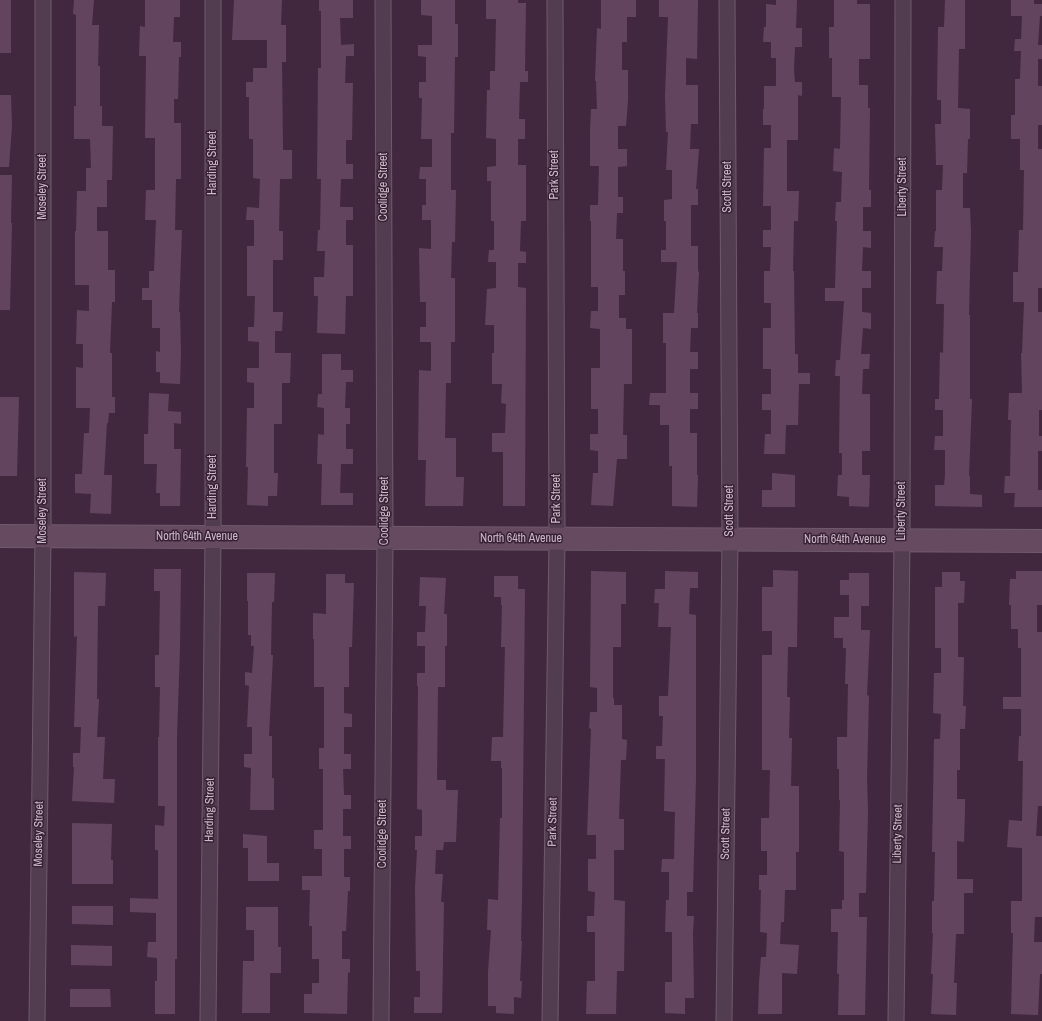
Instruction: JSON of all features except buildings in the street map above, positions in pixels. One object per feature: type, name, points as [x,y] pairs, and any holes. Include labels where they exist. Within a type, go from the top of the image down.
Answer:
[{"type":"street","name":"Moseley Street","points":[[37,1021],[43,536],[43,0]]},
{"type":"street","name":"Harding Street","points":[[208,1021],[212,537],[213,0]]},
{"type":"street","name":"Coolidge Street","points":[[381,1021],[385,538],[383,0]]},
{"type":"street","name":"Park Street","points":[[550,1021],[557,539],[555,0]]},
{"type":"street","name":"Scott Street","points":[[724,1021],[730,540],[727,0]]},
{"type":"street","name":"Liberty Street","points":[[896,1021],[902,540],[903,0]]},
{"type":"street","name":"North 64th Avenue","points":[[0,536],[1042,541]]}]
